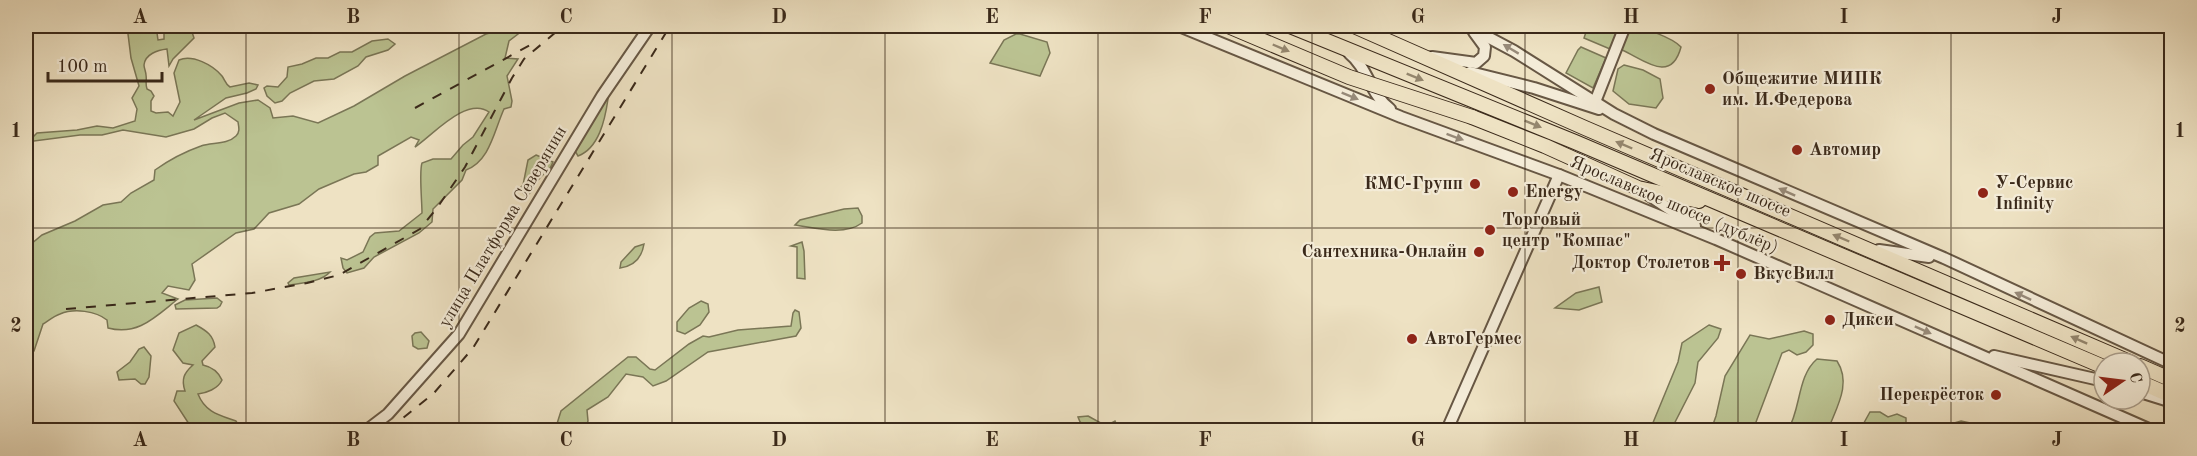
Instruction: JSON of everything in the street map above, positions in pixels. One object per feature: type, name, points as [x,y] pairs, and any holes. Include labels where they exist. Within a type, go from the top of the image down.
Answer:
[{"type":"main road","points":[[1228,26],[1349,77],[1472,117],[1545,146],[1638,188],[1728,206]]},
{"type":"main road","name":"Ярославское шоссе","points":[[1290,26],[1728,206],[2092,362]]},
{"type":"main road","name":"Ярославское шоссе","points":[[1354,26],[2104,351]]},
{"type":"main road","points":[[2152,371],[2172,380]]},
{"type":"main road","points":[[2152,387],[2172,396]]},
{"type":"street","name":"улица Платформа Северянин","points":[[367,430],[388,414],[459,334],[602,96],[650,26]]},
{"type":"street","name":"Ярославское шоссе (дублёр)","points":[[1179,26],[1401,117],[1559,175],[1716,239],[2151,430]]},
{"type":"street","points":[[1420,55],[1476,63],[1484,56],[1485,47],[1480,38],[1467,26]]},
{"type":"street","points":[[1467,26],[1514,51],[1614,114]]},
{"type":"street","points":[[1595,102],[1625,26]]},
{"type":"street","points":[[1341,47],[1356,58],[1364,69],[1378,99],[1401,117]]},
{"type":"street","points":[[1443,66],[1534,88],[1614,114],[1715,161],[1944,258],[2172,364]]},
{"type":"street","points":[[1447,430],[1559,175]]},
{"type":"street","points":[[1638,188],[1716,239]]},
{"type":"street","points":[[1866,249],[1944,258]]},
{"type":"street","points":[[1970,351],[2092,378]]},
{"type":"street","points":[[2152,396],[2172,402]]},
{"type":"green space","points":[[127,26],[156,26],[158,40],[164,39],[164,29],[191,29],[194,38],[169,66],[167,49],[149,55],[145,61],[146,87],[154,96],[151,101],[151,111],[168,112],[173,116],[180,102],[174,73],[179,60],[190,58],[213,68],[230,87],[249,83],[258,85],[256,89],[247,93],[226,98],[194,120],[239,103],[258,100],[270,108],[273,118],[293,116],[318,123],[354,106],[405,76],[486,34],[514,26],[526,26],[526,28],[509,41],[505,58],[518,59],[507,76],[511,107],[504,109],[494,136],[481,160],[466,170],[462,180],[433,209],[432,222],[419,233],[374,257],[364,268],[347,273],[343,268],[341,258],[347,260],[363,252],[370,237],[375,233],[399,231],[422,213],[422,163],[433,159],[451,159],[473,137],[489,112],[480,108],[460,113],[415,147],[419,140],[411,137],[378,156],[378,165],[366,172],[354,174],[319,189],[299,204],[269,213],[254,229],[236,233],[192,264],[195,280],[189,290],[168,286],[162,293],[178,299],[146,323],[119,330],[108,328],[107,320],[97,314],[66,312],[43,324],[34,351],[30,351],[28,347],[31,335],[26,332],[26,245],[103,205],[121,202],[131,193],[154,180],[155,170],[177,156],[201,146],[228,141],[239,131],[238,122],[225,113],[194,129],[166,137],[123,130],[102,135],[80,135],[34,141],[31,139],[37,133],[97,126],[113,128],[135,121],[137,109],[132,98],[139,86],[131,58]]},
{"type":"green space","points":[[1588,26],[1621,26],[1610,49],[1584,38]]},
{"type":"green space","points":[[1629,26],[1656,33],[1681,47],[1671,65],[1656,66],[1622,50],[1620,46]]},
{"type":"green space","points":[[1016,34],[1047,42],[1050,53],[1040,76],[990,63],[1004,40]]},
{"type":"green space","points":[[388,39],[395,44],[388,50],[366,57],[358,66],[334,79],[314,81],[275,103],[267,96],[264,88],[278,87],[287,77],[288,67],[316,58],[328,58],[340,52],[352,52],[372,41]]},
{"type":"green space","points":[[1581,47],[1606,58],[1593,88],[1566,73]]},
{"type":"green space","points":[[1624,65],[1643,70],[1660,79],[1663,98],[1656,108],[1629,104],[1613,91],[1618,69]]},
{"type":"green space","points":[[608,99],[603,124],[596,140],[591,147],[578,156],[575,151],[603,101]]},
{"type":"green space","points":[[536,155],[553,162],[550,169],[540,177],[532,191],[526,196],[519,189],[523,185],[528,160]]},
{"type":"green space","points":[[858,208],[862,216],[862,223],[855,227],[830,230],[795,225],[800,220],[844,209]]},
{"type":"green space","points":[[802,242],[805,279],[797,278],[797,247],[791,246]]},
{"type":"green space","points":[[644,244],[636,260],[620,268],[621,262],[635,247]]},
{"type":"green space","points":[[330,272],[311,282],[289,285],[288,283],[294,278]]},
{"type":"green space","points":[[1599,287],[1602,302],[1579,310],[1555,308],[1576,293]]},
{"type":"green space","points":[[217,298],[222,302],[217,308],[176,309],[175,305],[185,300]]},
{"type":"green space","points":[[701,301],[708,304],[709,312],[700,325],[685,334],[677,331],[677,322],[689,308]]},
{"type":"green space","points":[[795,310],[799,312],[801,328],[796,336],[708,352],[666,381],[653,386],[643,377],[626,374],[608,397],[587,410],[588,421],[585,430],[555,430],[561,411],[628,357],[636,357],[650,369],[655,370],[703,336],[709,337],[738,330],[791,326]]},
{"type":"green space","points":[[196,325],[209,334],[215,347],[202,361],[203,365],[214,370],[222,380],[215,388],[198,394],[201,400],[213,412],[236,421],[241,429],[250,430],[214,430],[189,424],[174,401],[177,391],[185,391],[184,376],[193,365],[183,363],[173,350],[179,333]]},
{"type":"green space","points":[[1709,325],[1721,329],[1718,338],[1698,362],[1695,383],[1671,430],[1650,430],[1678,362],[1682,343]]},
{"type":"green space","points":[[1804,331],[1813,334],[1813,345],[1806,352],[1797,355],[1789,350],[1782,353],[1753,430],[1711,430],[1725,376],[1750,335],[1769,339]]},
{"type":"green space","points":[[421,332],[429,341],[427,348],[418,349],[413,346],[412,336]]},
{"type":"green space","points":[[144,347],[151,356],[149,377],[145,384],[135,379],[119,380],[117,372],[130,362],[139,349]]},
{"type":"green space","points":[[1817,359],[1837,361],[1841,370],[1843,387],[1835,413],[1828,430],[1788,430],[1802,383]]},
{"type":"green space","points":[[1870,412],[1880,412],[1888,417],[1897,414],[1906,418],[1906,428],[1904,430],[1860,430]]},
{"type":"green space","points":[[1088,416],[1106,426],[1115,421],[1119,430],[1095,431],[1084,427],[1078,417]]},
{"type":"green space","points":[[1961,421],[1970,423],[1977,430],[1945,430],[1951,424]]},
{"type":"railway","points":[[66,309],[252,293],[307,283],[339,275],[420,229],[465,167],[524,59],[563,26]]},
{"type":"railway","points":[[388,430],[434,393],[473,348],[670,26]]},
{"type":"railway","points":[[415,108],[532,44]]},
{"type":"place","name":"Общежитие МИПК им. И.Федерова","points":[[1710,89]]},
{"type":"place","name":"Автомир","points":[[1797,150]]},
{"type":"place","name":"КМС-Групп","points":[[1475,184]]},
{"type":"place","name":"Energy","points":[[1513,192]]},
{"type":"place","name":"У-Сервис Infinity","points":[[1983,193]]},
{"type":"place","name":"Торговый центр \"Компас\"","points":[[1490,230]]},
{"type":"place","name":"Сантехника-Онлайн","points":[[1479,252]]},
{"type":"place","name":"Доктор Столетов","points":[[1722,263]]},
{"type":"place","name":"ВкусВилл","points":[[1741,274]]},
{"type":"place","name":"Дикси","points":[[1830,320]]},
{"type":"place","name":"АвтоГермес","points":[[1412,339]]},
{"type":"place","name":"Перекрёсток","points":[[1996,395]]}]
